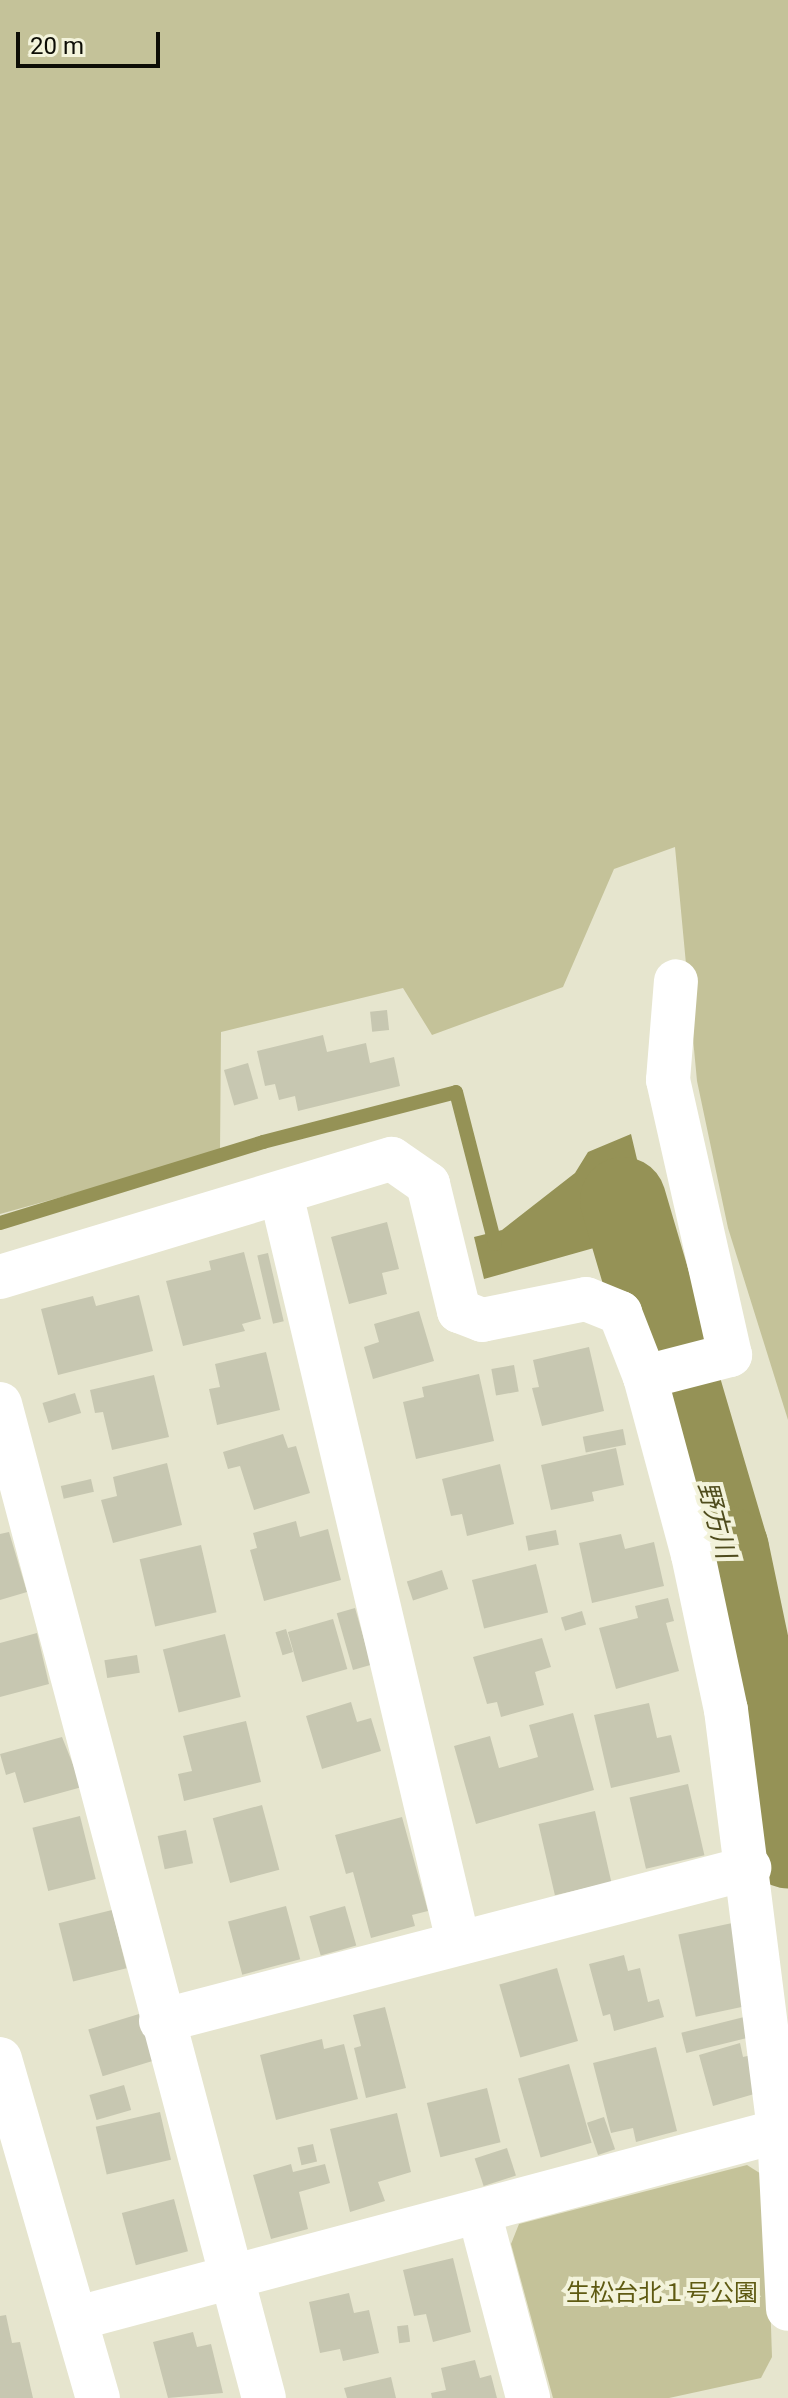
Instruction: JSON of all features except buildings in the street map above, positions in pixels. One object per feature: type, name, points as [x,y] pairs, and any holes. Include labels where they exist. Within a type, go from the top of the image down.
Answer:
[{"type":"street","points":[[645,1377],[730,1355],[668,1080],[676,981]]},
{"type":"street","points":[[0,1277],[392,1159],[428,1184],[459,1311],[482,1320],[586,1299],[620,1313],[645,1377],[693,1555],[720,1679],[749,1868],[779,2131],[788,2309]]},
{"type":"street","points":[[281,1194],[458,1941]]},
{"type":"street","points":[[0,1404],[161,2021],[234,2276],[264,2398]]},
{"type":"street","points":[[161,2021],[458,1941],[749,1868]]},
{"type":"street","points":[[0,2059],[78,2318],[98,2398]]},
{"type":"street","points":[[78,2318],[779,2131]]},
{"type":"street","points":[[479,2212],[528,2398]]},
{"type":"green space","points":[[0,0],[788,0],[788,1420],[728,1228],[697,1081],[675,847],[614,869],[563,987],[432,1035],[403,988],[221,1032],[220,1153],[0,1214]]},
{"type":"green space","name":"生松台北１号公園","points":[[747,2165],[766,2177],[772,2357],[761,2378],[669,2398],[553,2398],[511,2244],[519,2224]]},
{"type":"shaded area","points":[[631,1134],[654,1231],[484,1279],[474,1237],[502,1230],[575,1173],[588,1152]]},
{"type":"waterway","points":[[0,1223],[263,1142],[456,1092],[495,1244]]},
{"type":"waterway","name":"野方川","points":[[623,1200],[726,1549],[788,1846]]}]
